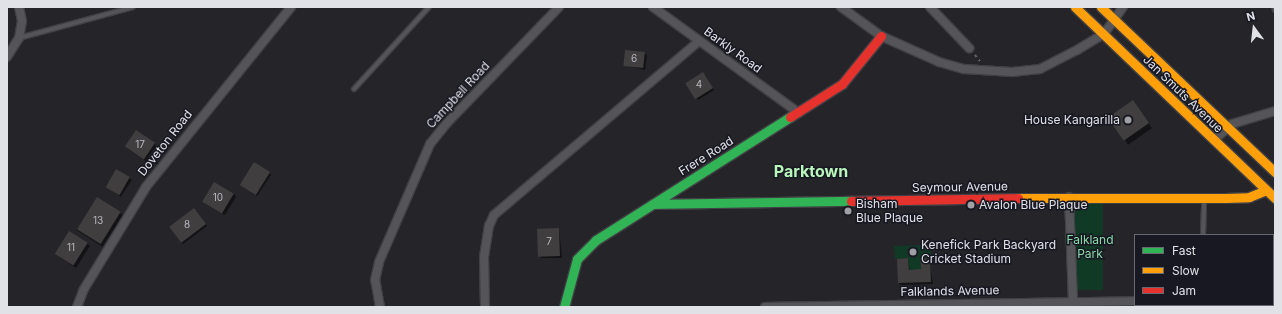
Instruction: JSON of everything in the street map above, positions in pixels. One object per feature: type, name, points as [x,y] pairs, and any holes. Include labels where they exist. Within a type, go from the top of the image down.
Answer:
[{"type":"street","points":[[7,57],[20,38],[22,21],[19,7]]},
{"type":"street","name":"Doveton Road","points":[[77,307],[84,289],[146,187],[291,7]]},
{"type":"street","name":"Campbell Road","points":[[380,307],[375,280],[379,262],[430,144],[447,123],[559,7]]},
{"type":"street","name":"Barkly Road","points":[[653,7],[799,113]]},
{"type":"street","points":[[840,7],[881,36],[939,62],[989,72],[1040,69],[1104,34],[1113,18],[1122,7]]},
{"type":"street","points":[[930,7],[969,48]]},
{"type":"street","name":"Jan Smuts Avenue","points":[[1076,7],[1275,198]]},
{"type":"street","name":"Jan Smuts Avenue","points":[[1101,7],[1275,172]]},
{"type":"street","name":"Frere Road","points":[[564,307],[573,269],[585,249],[652,204],[799,113],[850,76],[881,36]]},
{"type":"street","points":[[484,307],[484,257],[489,226],[494,215],[699,41]]},
{"type":"street","points":[[1214,140],[1227,128],[1275,111]]},
{"type":"street","name":"Seymour Avenue","points":[[652,204],[1069,197],[1249,197],[1266,190]]},
{"type":"street","points":[[1069,197],[1071,304]]},
{"type":"street","name":"Falklands Avenue","points":[[765,307],[1071,304],[1134,301]]},
{"type":"lane","points":[[20,38],[133,7]]},
{"type":"lane","points":[[354,89],[430,7]]},
{"type":"lane","points":[[1203,234],[1204,198]]},
{"type":"path","points":[[969,48],[989,72]]},
{"type":"green space","name":"Falkland Park","points":[[1075,203],[1103,203],[1103,290],[1075,290]]},
{"type":"green space","name":"Kenefick Park Backyard Cricket Stadium","points":[[931,245],[931,258],[920,258],[921,269],[909,270],[908,258],[895,259],[894,246]]},
{"type":"building","points":[[625,50],[645,52],[643,68],[623,66]]},
{"type":"building","points":[[703,72],[713,88],[695,99],[685,83]]},
{"type":"building","name":"House Kangarilla","points":[[1133,100],[1149,123],[1124,141],[1108,118]]},
{"type":"building","points":[[136,130],[155,143],[144,159],[125,147]]},
{"type":"building","points":[[254,162],[270,172],[256,195],[240,185]]},
{"type":"building","points":[[116,169],[130,177],[119,195],[106,187]]},
{"type":"building","points":[[214,182],[234,194],[222,214],[202,202]]},
{"type":"building","points":[[97,197],[121,212],[101,244],[77,229]]},
{"type":"building","points":[[194,208],[206,224],[181,243],[169,227]]},
{"type":"building","points":[[559,228],[560,256],[538,257],[537,229]]},
{"type":"building","points":[[69,231],[88,243],[73,266],[55,254]]},
{"type":"building","points":[[908,258],[909,270],[921,269],[920,258],[930,258],[931,282],[898,283],[897,259]]},
{"type":"traffic: fast","points":[[564,307],[577,259],[596,240],[790,117]]},
{"type":"traffic: fast","points":[[653,204],[851,201]]},
{"type":"traffic: slow","points":[[1075,7],[1275,198]]},
{"type":"traffic: slow","points":[[1101,7],[1275,172]]},
{"type":"traffic: slow","points":[[1018,198],[1225,198],[1249,197],[1266,190]]},
{"type":"traffic: jam","points":[[790,117],[842,84],[881,36]]},
{"type":"traffic: jam","points":[[851,201],[1018,198]]},
{"type":"place","name":"House Kangarilla","points":[[1128,120]]},
{"type":"place","name":"Avalon Blue Plaque","points":[[971,205]]},
{"type":"place","name":"Bisham Blue Plaque","points":[[848,211]]},
{"type":"place","name":"Kenefick Park Backyard Cricket Stadium","points":[[913,252]]},
{"type":"district","name":"Parktown","points":[[811,171]]}]
